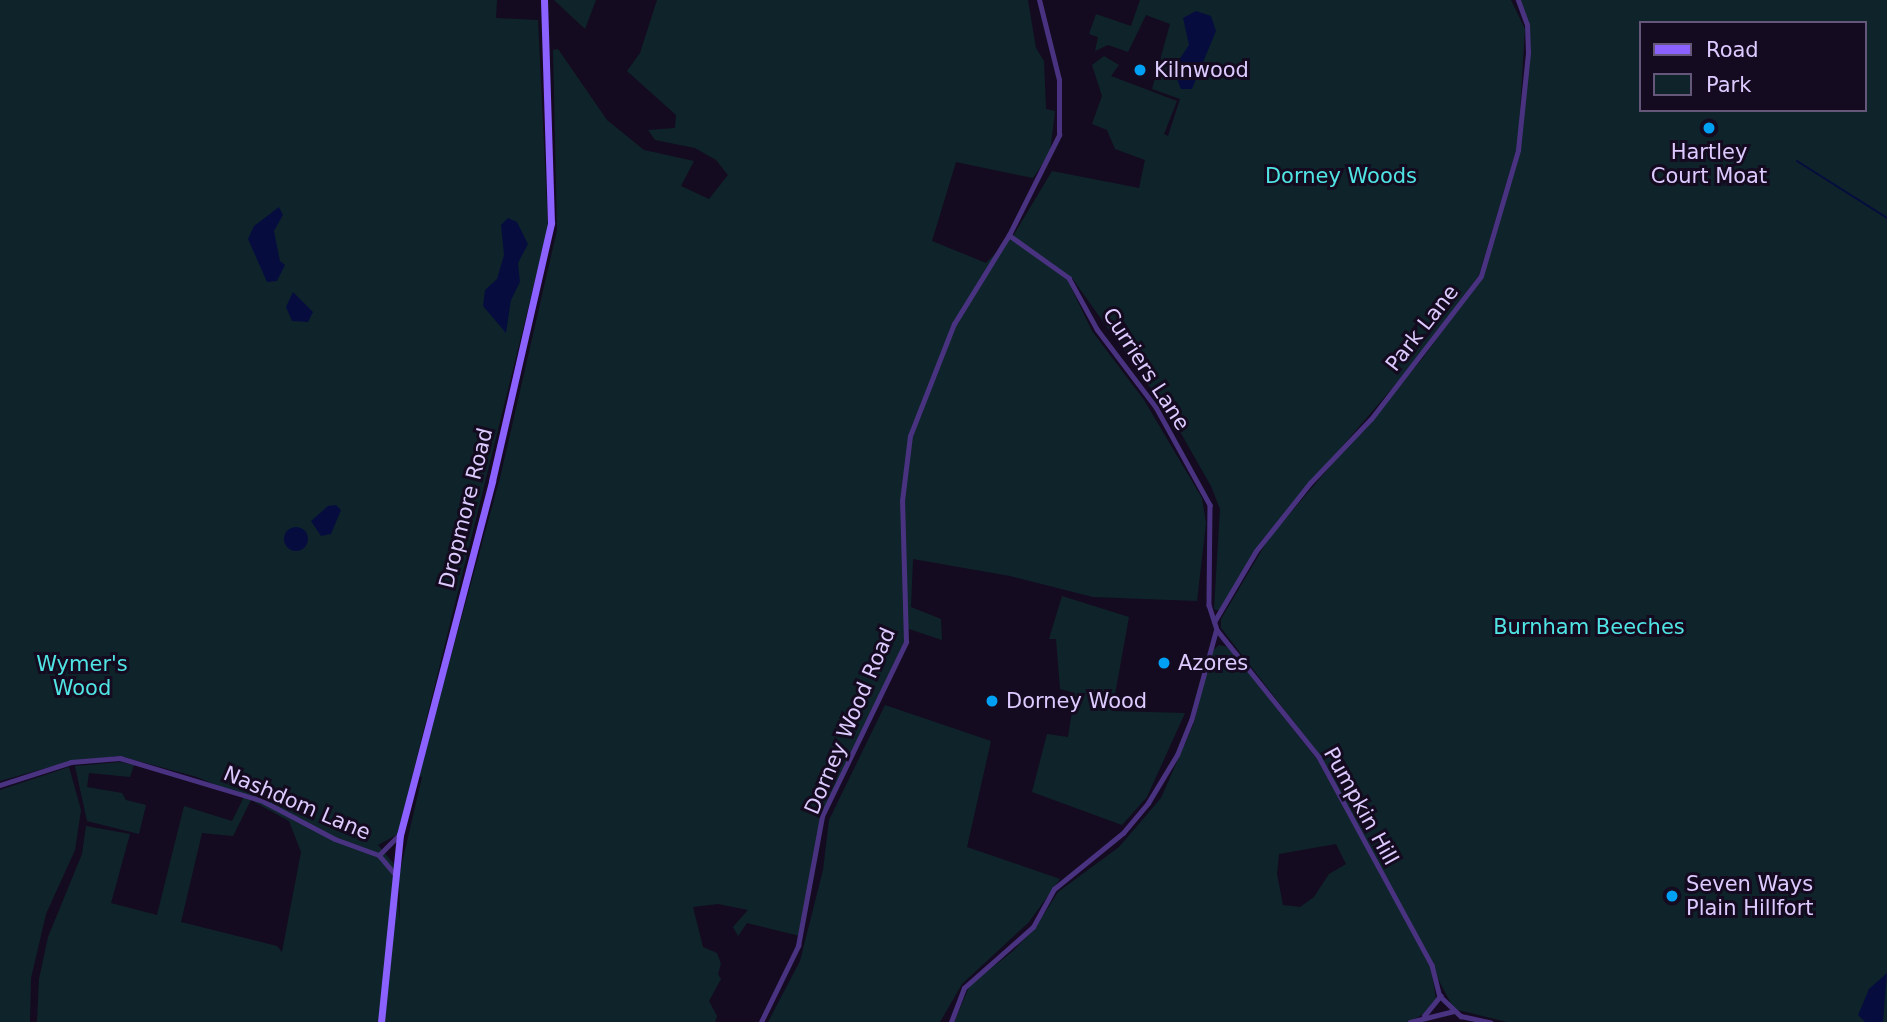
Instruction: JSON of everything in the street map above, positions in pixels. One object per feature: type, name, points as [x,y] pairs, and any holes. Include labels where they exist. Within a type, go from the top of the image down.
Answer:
[{"type":"street","name":"Dropmore Road","points":[[381,1022],[400,835],[541,279],[551,223],[544,0]]},
{"type":"street","name":"Dorney Wood Road","points":[[761,1022],[798,946],[822,816],[906,642],[902,501],[910,436],[954,324],[1009,235],[1048,161],[1061,120],[1059,80],[1039,0]]},
{"type":"street","name":"Park Lane","points":[[1214,622],[1256,551],[1310,483],[1371,419],[1481,276],[1518,150],[1528,52],[1527,25],[1518,0]]},
{"type":"street","name":"Curriers Lane","points":[[1009,235],[1069,278],[1097,329],[1156,407],[1204,488],[1211,515],[1209,605],[1217,629]]},
{"type":"street","name":"Pumpkin Hill","points":[[1217,629],[1319,757],[1432,965],[1440,996],[1454,1011]]},
{"type":"street","points":[[951,1022],[964,988],[1033,926],[1054,889],[1123,833],[1148,803],[1177,755],[1191,721],[1217,629]]},
{"type":"street","name":"Nashdom Lane","points":[[0,785],[71,762],[120,758],[263,801],[335,839],[379,855],[397,876]]},
{"type":"street","name":"Nashdom Lane","points":[[379,855],[400,835]]},
{"type":"street","points":[[1424,1016],[1440,996]]},
{"type":"street","points":[[1410,1022],[1424,1016],[1454,1011],[1490,1022]]},
{"type":"green space","name":"Wymer's Wood","points":[[0,0],[497,0],[496,18],[538,20],[548,228],[398,834],[378,845],[394,864],[400,921],[399,876],[422,777],[418,776],[500,478],[557,230],[553,50],[558,49],[607,120],[644,150],[694,161],[681,186],[709,199],[728,175],[716,160],[695,148],[655,140],[648,130],[675,128],[676,115],[627,71],[640,53],[657,0],[1028,0],[1036,48],[1044,61],[1046,109],[1055,111],[1050,153],[1033,178],[956,162],[932,241],[986,263],[1011,237],[1068,281],[1092,331],[1144,400],[1202,498],[1206,523],[1197,601],[1093,597],[1010,576],[913,559],[911,607],[941,619],[942,640],[909,629],[897,663],[822,816],[800,936],[747,923],[738,936],[733,927],[748,910],[718,904],[693,907],[703,947],[717,953],[721,964],[718,974],[721,979],[709,1001],[717,1016],[715,1022],[37,1022],[39,979],[48,937],[82,854],[86,826],[130,834],[111,903],[157,915],[184,806],[232,821],[244,797],[197,777],[120,756],[71,761],[0,781]],"holes":[[[251,800],[289,821],[301,852],[282,952],[277,946],[181,922],[202,833],[233,836]]]},
{"type":"green space","points":[[554,0],[596,0],[585,29]]},
{"type":"green space","name":"Dorney Woods","points":[[1140,0],[1511,0],[1525,29],[1518,144],[1479,275],[1418,358],[1261,541],[1220,611],[1214,609],[1220,509],[1211,486],[1174,421],[1072,278],[1013,236],[1052,171],[1139,188],[1145,160],[1115,149],[1107,130],[1092,124],[1102,96],[1092,65],[1104,56],[1119,65],[1111,76],[1177,101],[1164,134],[1168,136],[1180,99],[1152,89],[1170,24],[1146,15],[1128,52],[1108,45],[1095,51],[1098,37],[1089,34],[1096,14],[1131,26]]},
{"type":"green space","name":"Burnham Beeches","points":[[1521,0],[1887,0],[1887,1022],[1507,1022],[1454,1009],[1318,753],[1221,628],[1221,619],[1269,538],[1423,358],[1485,271],[1519,151],[1530,34]]},
{"type":"green space","points":[[1062,596],[1129,617],[1112,711],[1185,713],[1147,797],[1122,825],[1032,792],[1047,734],[1068,737],[1075,693],[1060,689],[1056,639],[1049,639]]},
{"type":"green space","points":[[1219,645],[1228,647],[1319,762],[1431,968],[1436,999],[1424,1014],[1408,1022],[954,1022],[970,985],[1013,951],[1035,928],[1058,892],[1119,847],[1161,798],[1194,723],[1211,652]],"holes":[[[1336,844],[1346,864],[1329,874],[1314,897],[1300,907],[1283,905],[1277,874],[1279,854]]]},
{"type":"green space","points":[[885,705],[991,741],[967,847],[1060,879],[1029,922],[962,984],[940,1022],[768,1022],[800,961],[823,870],[829,820]]},
{"type":"green space","points":[[120,762],[134,765],[130,777],[89,773],[87,787],[122,793],[126,800],[146,805],[139,834],[87,821],[75,766]]},
{"type":"green space","points":[[69,767],[81,810],[75,850],[46,914],[31,978],[30,1022],[0,1022],[0,790]]},
{"type":"shaded area","points":[[1196,11],[1211,16],[1216,31],[1192,89],[1181,89],[1173,69],[1189,45],[1183,18]]},
{"type":"shaded area","points":[[279,207],[283,215],[274,231],[280,261],[285,265],[277,281],[267,282],[248,239],[254,226]]},
{"type":"shaded area","points":[[508,218],[517,222],[528,244],[518,263],[520,282],[511,300],[506,333],[483,306],[485,290],[497,279],[504,255],[501,225]]},
{"type":"shaded area","points":[[293,292],[313,312],[308,322],[292,321],[286,307]]},
{"type":"shaded area","points":[[336,505],[341,510],[331,534],[321,536],[311,521],[328,506]]},
{"type":"shaded area","points":[[296,527],[307,534],[308,539],[301,550],[296,551],[285,544],[284,539],[291,528]]},
{"type":"shaded area","points":[[1887,973],[1883,1022],[1865,1022],[1858,1015],[1869,989]]},
{"type":"waterway","points":[[1797,161],[1887,218]]},
{"type":"place","name":"Kilnwood","points":[[1140,70]]},
{"type":"place","name":"Hartley Court Moat","points":[[1709,128]]},
{"type":"place","name":"Azores","points":[[1164,663]]},
{"type":"place","name":"Dorney Wood","points":[[992,701]]},
{"type":"place","name":"Seven Ways Plain Hillfort","points":[[1672,896]]}]
